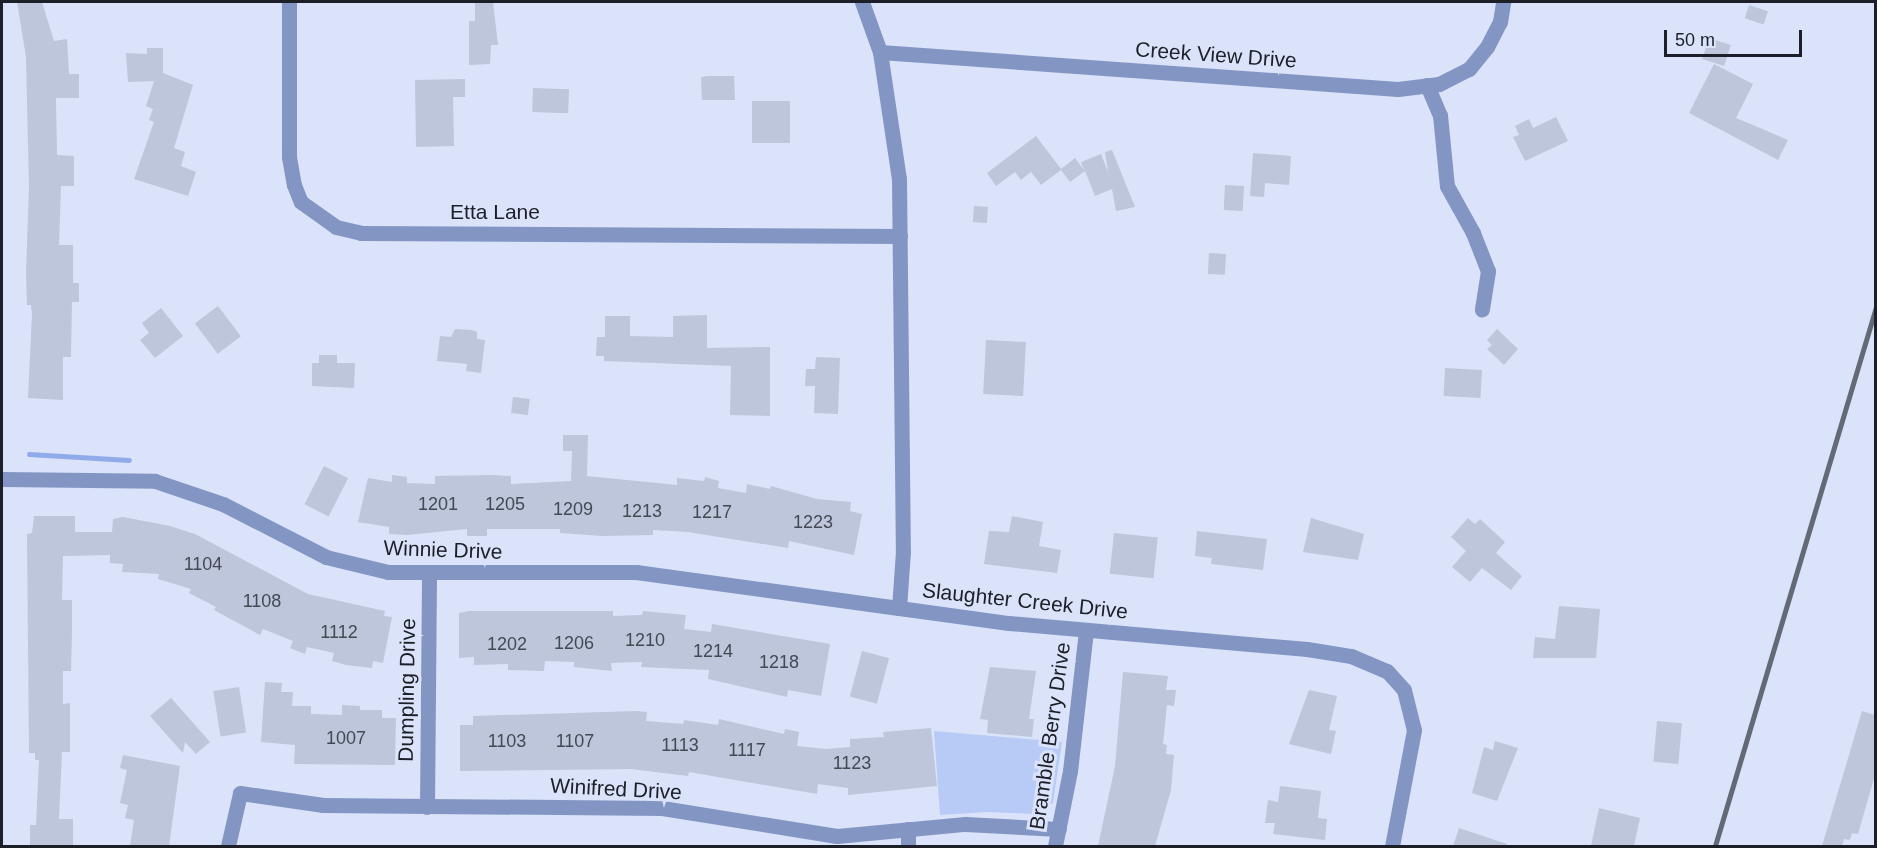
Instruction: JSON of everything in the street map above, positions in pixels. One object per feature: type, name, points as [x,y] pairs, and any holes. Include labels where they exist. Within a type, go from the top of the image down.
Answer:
[{"type":"street","name":"Etta Lane","points":[[289,2],[289,157],[294,185],[301,202],[336,227],[361,233],[900,236]]},
{"type":"street","name":"Slaughter Creek Drive","points":[[862,2],[880,52],[896,147],[900,236],[903,550],[899,608],[1086,631],[1307,649],[1351,656],[1387,671],[1404,690],[1414,730],[1392,846]]},
{"type":"street","name":"Creek View Drive","points":[[880,52],[1398,89],[1427,85],[1469,69],[1487,47],[1500,22],[1503,2]]},
{"type":"street","points":[[1427,85],[1440,115],[1447,186],[1473,232],[1488,271],[1482,310]]},
{"type":"street","name":"Winnie Drive","points":[[2,479],[155,481],[223,504],[326,557],[388,572],[429,574],[636,572],[899,608]]},
{"type":"street","name":"Dumpling Drive","points":[[427,807],[429,574]]},
{"type":"street","name":"Bramble Berry Drive","points":[[1055,846],[1071,771],[1086,631]]},
{"type":"street","name":"Winifred Drive","points":[[228,846],[240,793],[323,806],[636,807],[837,836],[992,824],[1059,829]]},
{"type":"street","points":[[908,830],[908,846]]},
{"type":"shaded area","points":[[934,731],[1062,742],[1053,803],[1034,814],[988,812],[940,815]]},
{"type":"building","points":[[17,2],[42,2],[54,41],[67,39],[69,74],[79,74],[79,98],[56,98],[57,155],[74,156],[74,186],[61,186],[59,245],[73,245],[73,283],[79,283],[79,302],[72,302],[71,357],[63,357],[63,400],[28,398],[32,314],[31,305],[27,305],[26,272],[29,188],[26,57]]},
{"type":"building","points":[[475,2],[493,2],[498,45],[491,45],[490,64],[469,65],[469,21],[475,21]]},
{"type":"building","points":[[1749,5],[1768,11],[1764,24],[1745,18]]},
{"type":"building","points":[[1709,38],[1731,45],[1724,66],[1702,59]]},
{"type":"building","points":[[147,48],[163,48],[163,73],[193,85],[174,148],[185,152],[181,166],[196,172],[188,196],[134,179],[154,122],[149,120],[153,109],[146,106],[154,81],[128,82],[126,53],[147,54]]},
{"type":"building","points":[[1714,64],[1753,84],[1736,118],[1788,140],[1778,160],[1689,113]]},
{"type":"building","points":[[734,76],[735,100],[702,100],[701,77]]},
{"type":"building","points":[[465,79],[465,97],[453,97],[454,146],[416,147],[415,80]]},
{"type":"building","points":[[533,88],[569,89],[568,113],[532,112]]},
{"type":"building","points":[[752,101],[790,101],[790,143],[752,143]]},
{"type":"building","points":[[1556,117],[1568,141],[1525,161],[1513,137],[1519,135],[1515,126],[1529,119],[1533,128]]},
{"type":"building","points":[[1036,136],[1061,169],[1075,158],[1084,170],[1081,162],[1101,154],[1108,172],[1105,152],[1112,150],[1135,207],[1116,211],[1112,189],[1095,196],[1085,171],[1070,182],[1061,170],[1041,185],[1031,172],[1021,180],[1015,172],[996,186],[987,173]]},
{"type":"building","points":[[1253,153],[1291,156],[1289,185],[1265,183],[1264,197],[1250,196]]},
{"type":"building","points":[[1225,185],[1244,186],[1243,211],[1224,210]]},
{"type":"building","points":[[974,206],[988,207],[987,223],[973,222]]},
{"type":"building","points":[[1209,253],[1226,254],[1225,275],[1208,274]]},
{"type":"building","points":[[218,306],[241,336],[218,354],[195,323]]},
{"type":"building","points":[[161,308],[183,336],[155,358],[140,340],[149,333],[142,323]]},
{"type":"building","points":[[707,315],[707,348],[770,347],[770,416],[730,415],[731,366],[604,361],[604,356],[596,356],[597,337],[605,337],[605,316],[630,316],[630,336],[673,337],[673,316]]},
{"type":"building","points":[[455,329],[472,330],[477,332],[477,339],[485,340],[481,373],[466,371],[467,364],[437,361],[440,336],[451,337]]},
{"type":"building","points":[[1497,329],[1518,349],[1504,365],[1487,349],[1492,345],[1487,340]]},
{"type":"building","points":[[986,340],[1026,342],[1023,396],[983,394]]},
{"type":"building","points":[[319,355],[337,355],[337,363],[355,363],[354,388],[312,386],[312,363],[319,363]]},
{"type":"building","points":[[816,357],[840,358],[838,414],[814,413],[815,386],[805,386],[806,369],[815,369]]},
{"type":"building","points":[[1445,368],[1482,370],[1480,398],[1444,396]]},
{"type":"building","points":[[513,397],[530,399],[528,415],[511,413]]},
{"type":"building","points":[[563,435],[588,435],[587,476],[677,485],[677,478],[704,481],[705,477],[719,481],[718,488],[746,493],[747,484],[770,489],[771,486],[817,499],[851,502],[850,511],[862,514],[854,555],[789,541],[788,548],[688,532],[653,530],[653,535],[602,536],[560,533],[560,529],[487,529],[487,536],[467,536],[467,529],[407,535],[389,534],[389,527],[358,522],[368,478],[392,482],[392,475],[407,477],[407,483],[435,484],[435,476],[511,476],[511,484],[571,481],[572,451],[563,451]]},
{"type":"building","points":[[324,466],[348,478],[329,517],[304,504]]},
{"type":"building","points":[[34,516],[75,516],[75,532],[112,532],[113,519],[123,517],[170,526],[195,534],[308,594],[385,611],[384,616],[392,617],[383,663],[373,661],[372,668],[346,665],[332,661],[334,653],[307,647],[305,654],[290,648],[293,641],[263,629],[260,635],[214,610],[216,607],[189,593],[191,589],[158,579],[159,574],[122,572],[123,564],[110,563],[110,555],[63,556],[62,600],[72,600],[72,632],[71,671],[63,671],[63,704],[70,703],[70,752],[62,752],[59,819],[73,819],[73,845],[30,846],[30,825],[36,825],[39,760],[35,760],[35,753],[29,753],[27,534],[32,533]]},
{"type":"building","points":[[1012,516],[1043,522],[1039,546],[1061,550],[1057,573],[984,564],[989,531],[1009,532]]},
{"type":"building","points":[[1311,518],[1364,534],[1358,560],[1303,552]]},
{"type":"building","points":[[1468,518],[1475,524],[1480,519],[1505,542],[1496,553],[1522,576],[1511,590],[1482,568],[1470,582],[1452,567],[1466,551],[1451,537]]},
{"type":"building","points":[[1197,531],[1267,539],[1263,570],[1211,564],[1212,558],[1195,556]]},
{"type":"building","points":[[1114,533],[1158,538],[1153,578],[1110,574]]},
{"type":"building","points":[[1559,606],[1600,609],[1596,658],[1533,658],[1535,637],[1555,639]]},
{"type":"building","points":[[469,611],[613,611],[613,616],[642,615],[643,611],[686,615],[684,629],[711,632],[712,624],[830,644],[821,696],[788,690],[787,697],[708,679],[709,670],[641,667],[642,662],[611,663],[612,671],[574,667],[574,662],[545,661],[544,671],[508,670],[508,664],[474,665],[474,657],[459,658],[459,613]]},
{"type":"building","points":[[862,651],[889,658],[877,704],[850,696]]},
{"type":"building","points":[[990,667],[1036,671],[1029,719],[1034,719],[1032,737],[987,733],[988,720],[980,719]]},
{"type":"building","points":[[1123,672],[1168,676],[1166,690],[1176,690],[1174,706],[1167,705],[1163,744],[1167,745],[1166,754],[1174,755],[1171,790],[1155,846],[1098,846],[1115,766]]},
{"type":"building","points":[[265,682],[282,683],[281,692],[293,692],[292,706],[311,706],[311,714],[342,715],[342,705],[360,706],[360,710],[382,710],[382,718],[396,718],[395,765],[294,764],[295,745],[261,742]]},
{"type":"building","points":[[239,687],[246,732],[221,737],[213,691]]},
{"type":"building","points":[[1309,690],[1337,696],[1329,730],[1336,731],[1331,754],[1289,744]]},
{"type":"building","points":[[171,698],[210,742],[196,754],[185,742],[183,753],[150,716]]},
{"type":"building","points":[[1862,711],[1875,715],[1875,775],[1858,834],[1852,833],[1850,840],[1844,839],[1842,846],[1822,846]]},
{"type":"building","points":[[647,712],[646,721],[683,724],[684,720],[718,725],[719,719],[784,734],[785,729],[799,732],[797,746],[826,749],[850,747],[850,739],[884,737],[883,732],[931,728],[937,786],[848,795],[848,788],[818,784],[817,794],[689,772],[688,776],[631,769],[460,771],[460,725],[473,725],[473,716]]},
{"type":"building","points":[[1657,721],[1682,723],[1678,764],[1653,762]]},
{"type":"building","points":[[1495,741],[1518,748],[1497,801],[1472,793],[1484,747],[1493,750]]},
{"type":"building","points":[[123,755],[180,766],[169,846],[130,846],[134,820],[125,818],[128,805],[120,803],[127,770],[120,768]]},
{"type":"building","points":[[1280,786],[1321,791],[1318,818],[1327,819],[1325,840],[1273,834],[1275,823],[1265,823],[1268,800],[1278,802]]},
{"type":"building","points":[[1599,808],[1640,818],[1634,846],[1591,846]]},
{"type":"building","points":[[1459,828],[1507,844],[1507,846],[1453,846]]},
{"type":"waterway","points":[[29,454],[129,460]]},
{"type":"railway","points":[[1715,846],[1876,307]]}]
